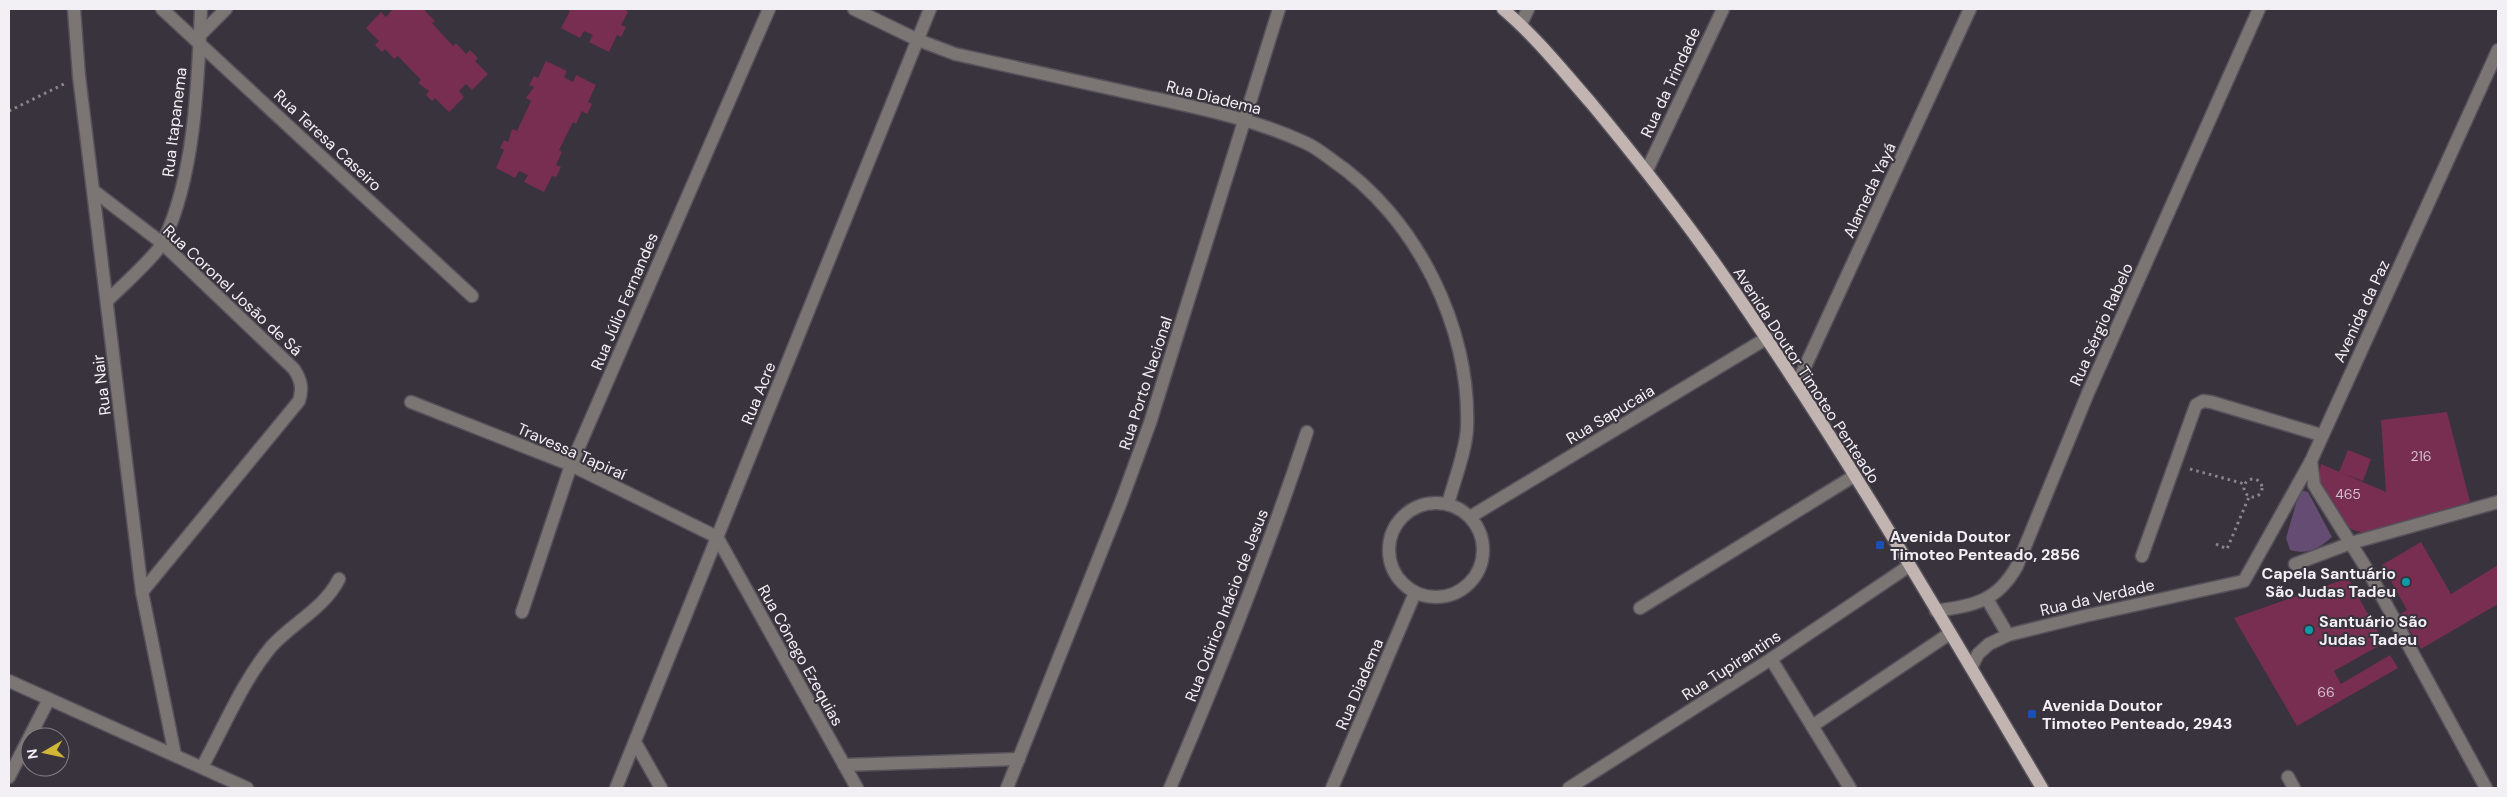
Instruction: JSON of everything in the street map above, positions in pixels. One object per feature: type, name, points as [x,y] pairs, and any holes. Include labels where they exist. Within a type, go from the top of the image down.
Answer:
[{"type":"main road","name":"Avenida Doutor Timoteo Penteado","points":[[1504,9],[1521,24],[1647,170],[1767,338],[1854,476],[2042,788]]},
{"type":"street","name":"Rua Nair","points":[[74,9],[79,76],[108,300],[142,592],[175,755]]},
{"type":"street","name":"Rua Teresa Caseiro","points":[[162,9],[200,38],[472,296]]},
{"type":"street","name":"Rua Itapanema","points":[[108,300],[162,244],[181,190],[190,150],[201,9]]},
{"type":"street","points":[[200,38],[226,9]]},
{"type":"street","name":"Rua Júlio Fernandes","points":[[522,612],[571,465],[769,9]]},
{"type":"street","name":"Rua Diadema","points":[[854,9],[918,40],[955,54],[1246,119],[1308,144],[1347,170],[1378,200],[1412,242],[1438,290],[1458,344],[1466,387],[1467,430],[1448,504]]},
{"type":"street","name":"Rua Acre","points":[[616,788],[930,9]]},
{"type":"street","name":"Rua Porto Nacional","points":[[1007,788],[1150,423],[1279,9]]},
{"type":"street","points":[[1521,24],[1528,9]]},
{"type":"street","name":"Rua da Trindade","points":[[1647,170],[1723,9]]},
{"type":"street","name":"Alameda Yayá","points":[[1797,384],[1970,9]]},
{"type":"street","name":"Rua Sérgio Rabelo","points":[[1936,611],[1967,607],[1987,599],[1999,591],[2017,566],[2092,384],[2260,9]]},
{"type":"street","name":"Avenida da Paz","points":[[2244,581],[2311,461],[2321,435],[2498,50]]},
{"type":"street","name":"Rua Coronel Josão de Sá","points":[[94,191],[162,244],[294,369],[300,379],[302,391],[299,401],[142,592]]},
{"type":"street","name":"Rua Sapucaia","points":[[1470,517],[1767,338]]},
{"type":"street","points":[[2142,556],[2196,405],[2204,401],[2321,435]]},
{"type":"street","name":"Travessa Tapiraí","points":[[411,402],[571,465],[717,537]]},
{"type":"street","name":"Rua Odirico Inácio de Jesus","points":[[1170,788],[1209,696],[1288,489],[1307,432]]},
{"type":"street","points":[[2311,461],[2314,485],[2351,543],[2486,788]]},
{"type":"street","points":[[1640,608],[1854,476]]},
{"type":"street","points":[[2295,564],[2351,543],[2498,502]]},
{"type":"street","points":[[1433,503],[1448,504],[1470,517],[1479,531],[1483,547],[1481,564],[1474,578],[1462,589],[1447,596],[1431,597],[1415,593],[1403,584],[1394,571],[1389,556],[1389,540],[1395,526],[1411,510],[1433,503]]},
{"type":"street","name":"Rua Cônego Ezequias","points":[[717,537],[857,788]]},
{"type":"street","name":"Rua Tupirantins","points":[[1569,788],[1771,659],[1909,566]]},
{"type":"street","points":[[202,767],[252,671],[273,645],[321,603],[339,579]]},
{"type":"street","name":"Rua da Verdade","points":[[1971,668],[1978,654],[1989,644],[2008,635],[2244,581]]},
{"type":"street","name":"Rua Diadema","points":[[1332,788],[1415,593]]},
{"type":"street","points":[[1987,599],[2008,635]]},
{"type":"street","points":[[1812,726],[1950,634]]},
{"type":"street","points":[[1771,659],[1850,788]]},
{"type":"street","points":[[9,682],[247,788]]},
{"type":"street","points":[[9,777],[49,699]]},
{"type":"street","points":[[635,742],[661,788]]},
{"type":"street","points":[[844,765],[1019,759]]},
{"type":"street","points":[[2288,777],[2294,788]]},
{"type":"path","points":[[9,111],[79,76]]},
{"type":"path","points":[[2174,464],[2244,484],[2252,479],[2258,480],[2262,486],[2262,492],[2258,496],[2249,497]]},
{"type":"path","points":[[2244,484],[2245,493],[2249,497]]},
{"type":"path","points":[[2216,544],[2227,549],[2249,497]]},
{"type":"shaded area","points":[[2300,490],[2308,492],[2332,537],[2313,550],[2302,552],[2290,550],[2286,538]]},
{"type":"building","points":[[393,9],[427,9],[425,11],[435,21],[432,23],[453,46],[456,43],[466,54],[470,50],[478,58],[475,61],[488,74],[472,90],[466,84],[459,91],[464,97],[449,112],[435,98],[432,101],[426,95],[429,91],[418,83],[421,80],[398,56],[394,59],[385,49],[382,52],[375,45],[379,41],[366,28],[381,12],[386,17]]},
{"type":"building","points":[[566,9],[625,9],[628,12],[621,25],[626,27],[621,37],[617,35],[609,52],[589,42],[593,35],[584,31],[580,38],[561,28],[570,11]]},
{"type":"building","points":[[546,61],[567,71],[564,77],[573,82],[576,75],[596,85],[588,102],[592,104],[587,114],[582,111],[576,124],[573,122],[559,150],[562,152],[556,165],[561,167],[556,177],[552,176],[544,192],[524,182],[528,175],[519,171],[515,178],[496,168],[504,150],[500,148],[504,140],[508,142],[512,129],[517,131],[531,101],[526,98],[534,87],[529,85],[534,76],[538,78]]},
{"type":"building","points":[[2447,412],[2470,502],[2367,534],[2347,526],[2321,487],[2318,478],[2321,464],[2386,492],[2381,420]]},
{"type":"building","points":[[2348,450],[2371,459],[2363,481],[2339,472]]},
{"type":"building","points":[[2421,542],[2451,594],[2498,565],[2498,604],[2421,649],[2400,614],[2407,610],[2382,565]]},
{"type":"building","name":"Santuário São Judas Tadeu","points":[[2348,578],[2384,643],[2334,671],[2341,684],[2390,655],[2398,668],[2297,726],[2234,618]]},
{"type":"place","name":"Avenida Doutor Timoteo Penteado, 2856","points":[[1880,545]]},
{"type":"place","name":"Capela Santuário São Judas Tadeu","points":[[2406,582]]},
{"type":"place","name":"Santuário São Judas Tadeu","points":[[2309,630]]},
{"type":"place","name":"Avenida Doutor Timoteo Penteado, 2943","points":[[2032,714]]}]
